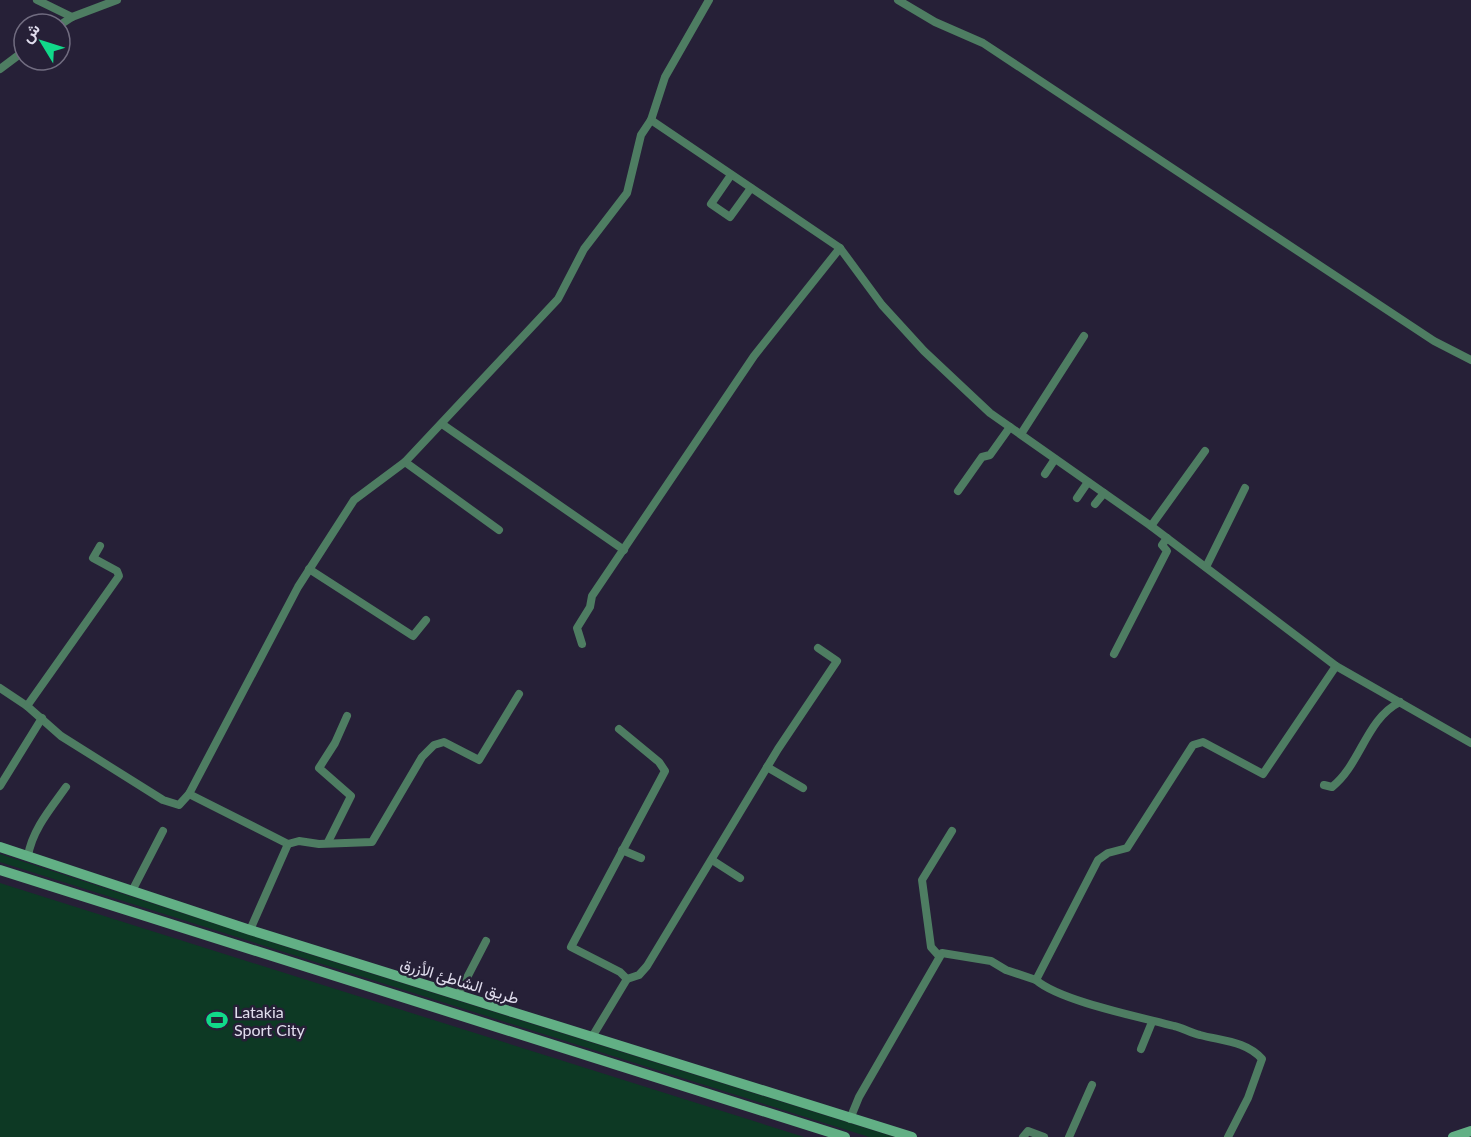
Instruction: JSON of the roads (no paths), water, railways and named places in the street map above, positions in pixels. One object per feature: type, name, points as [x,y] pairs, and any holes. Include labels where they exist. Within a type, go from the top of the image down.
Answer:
[{"type":"main road","name":"طريق الشاطئ الأزرق","points":[[0,847],[250,930],[912,1137]]},
{"type":"main road","name":"طريق الشاطئ الأزرق","points":[[0,870],[845,1137]]},
{"type":"main road","points":[[1453,1137],[1471,1131]]},
{"type":"street","points":[[37,0],[62,12]]},
{"type":"street","points":[[72,17],[117,0]]},
{"type":"street","points":[[0,687],[42,718],[61,736],[163,800],[179,805],[189,794],[309,569],[354,500],[405,462],[558,298],[584,249],[627,192],[640,135],[651,120],[665,77],[709,0]]},
{"type":"street","points":[[898,0],[935,22],[983,43],[1434,342],[1471,360]]},
{"type":"street","points":[[651,120],[840,248],[882,305],[924,351],[990,413],[1151,526],[1336,666],[1471,743]]},
{"type":"street","points":[[732,175],[711,204],[730,217],[751,188]]},
{"type":"street","points":[[582,644],[577,628],[590,607],[592,596],[754,356],[840,248]]},
{"type":"street","points":[[1021,434],[1084,336]]},
{"type":"street","points":[[442,424],[624,550]]},
{"type":"street","points":[[958,491],[982,457],[990,455],[1010,427]]},
{"type":"street","points":[[1151,526],[1205,451]]},
{"type":"street","points":[[1046,474],[1055,459]]},
{"type":"street","points":[[405,462],[499,530]]},
{"type":"street","points":[[1077,498],[1088,482]]},
{"type":"street","points":[[1206,567],[1245,488]]},
{"type":"street","points":[[1095,504],[1104,493]]},
{"type":"street","points":[[1114,654],[1167,551],[1162,545],[1167,538]]},
{"type":"street","points":[[27,706],[119,576],[117,572],[93,558],[100,546]]},
{"type":"street","points":[[309,569],[413,636],[426,620]]},
{"type":"street","points":[[592,1037],[627,979],[639,975],[647,966],[767,767],[837,661],[818,648]]},
{"type":"street","points":[[1036,980],[1098,861],[1108,854],[1127,848],[1193,745],[1203,742],[1263,774],[1336,666]]},
{"type":"street","points":[[189,794],[288,844],[299,841],[319,844],[372,842],[423,757],[434,745],[444,742],[456,746],[479,760],[519,694]]},
{"type":"street","points":[[1324,785],[1332,787],[1342,779],[1378,718],[1400,702]]},
{"type":"street","points":[[328,842],[351,796],[319,768],[335,743],[347,716]]},
{"type":"street","points":[[0,786],[42,718]]},
{"type":"street","points":[[619,729],[659,762],[665,771],[571,947],[620,972],[627,979]]},
{"type":"street","points":[[767,767],[802,788]]},
{"type":"street","points":[[28,856],[29,846],[45,817],[66,787]]},
{"type":"street","points":[[132,891],[163,831]]},
{"type":"street","points":[[939,956],[931,947],[922,880],[952,831]]},
{"type":"street","points":[[250,930],[288,844]]},
{"type":"street","points":[[622,850],[640,858]]},
{"type":"street","points":[[712,860],[740,878]]},
{"type":"street","points":[[458,995],[486,941]]},
{"type":"street","points":[[850,1119],[859,1097],[939,956],[948,953],[991,961],[1006,970],[1036,980],[1058,993],[1152,1022],[1237,1043],[1255,1052],[1262,1059],[1252,1087],[1228,1137]]},
{"type":"street","points":[[1141,1049],[1152,1022]]},
{"type":"street","points":[[1068,1137],[1092,1085]]},
{"type":"street","points":[[1023,1137],[1028,1131],[1044,1137]]},
{"type":"place","name":"Latakia Sport City","points":[[217,1020]]}]
